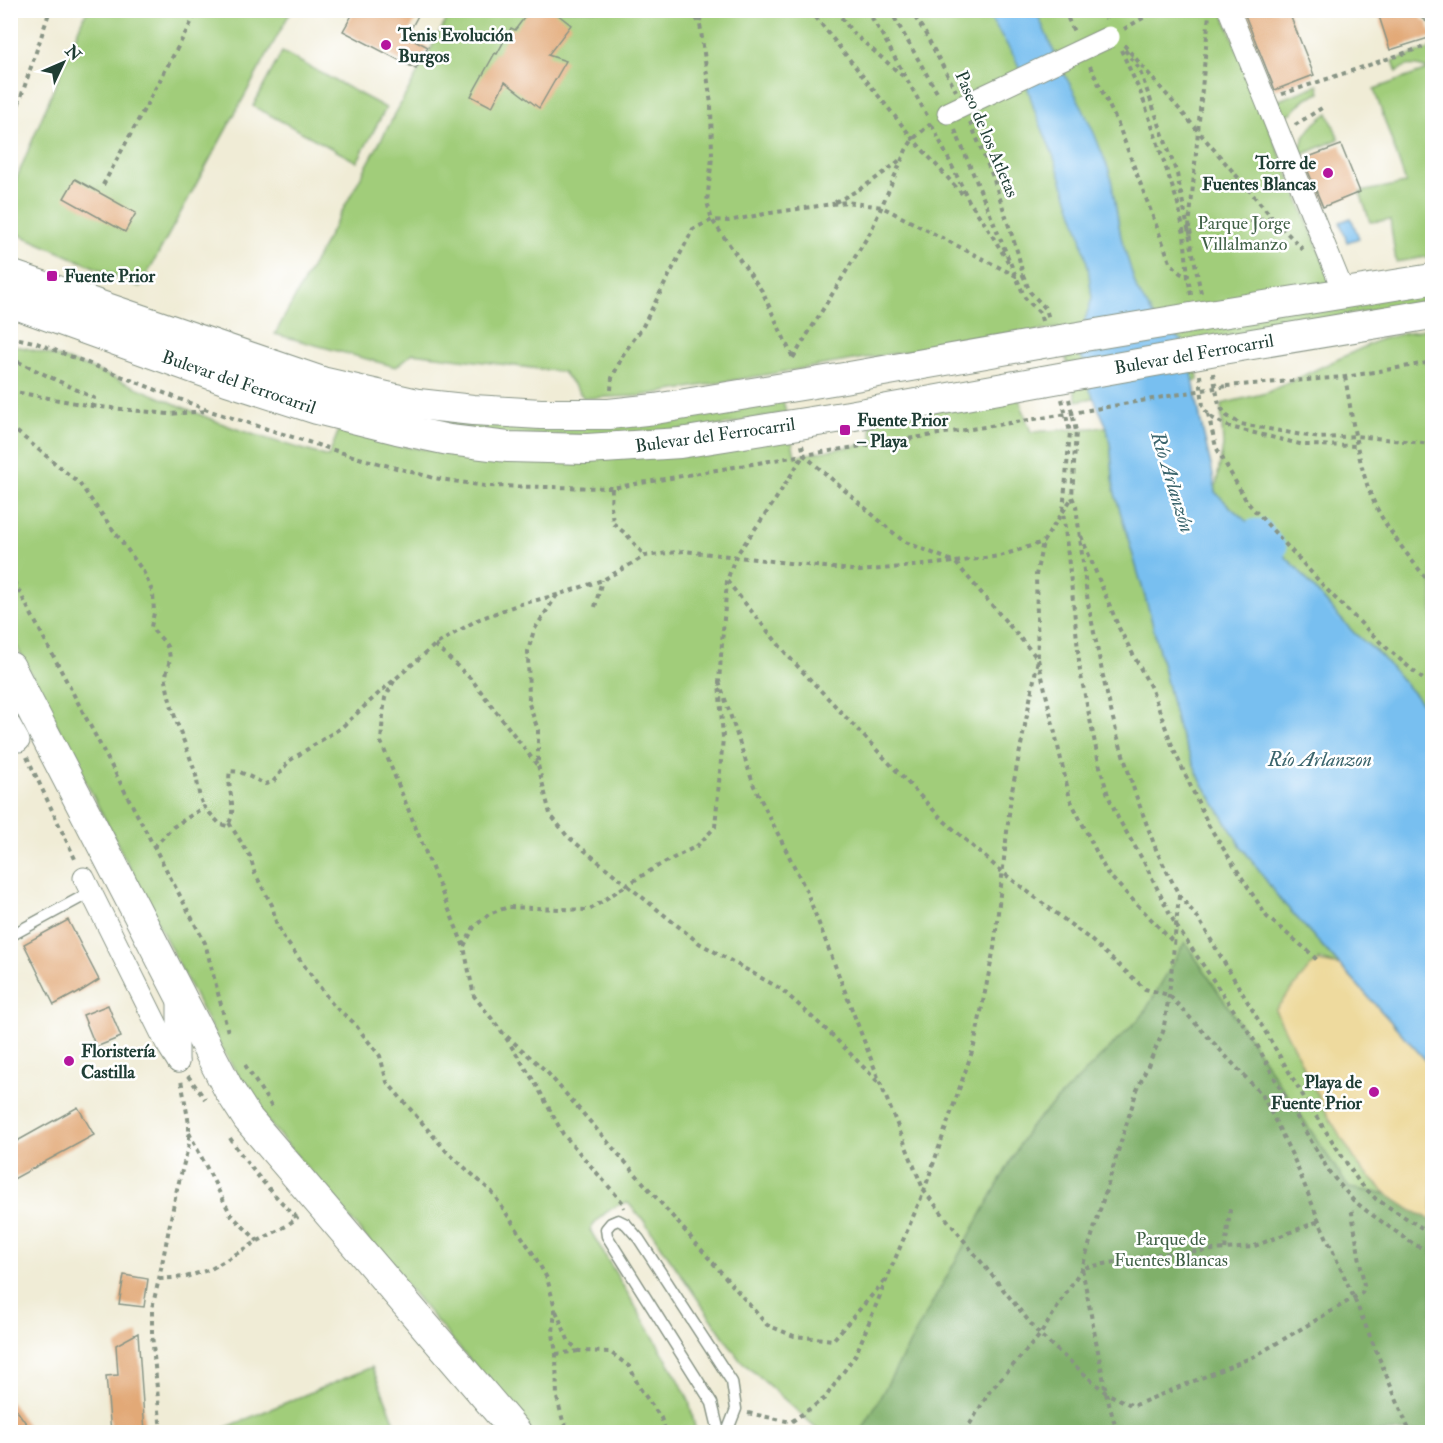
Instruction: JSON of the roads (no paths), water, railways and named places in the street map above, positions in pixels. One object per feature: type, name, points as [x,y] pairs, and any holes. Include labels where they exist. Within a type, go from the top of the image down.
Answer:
[{"type":"main road","name":"Bulevar del Ferrocarril","points":[[10,275],[322,382],[418,405],[541,414],[609,414],[655,409],[838,379],[1045,334],[1202,308],[1344,293],[1432,279]]},
{"type":"main road","name":"Bulevar del Ferrocarril","points":[[10,302],[227,380],[317,409],[449,440],[508,447],[587,449],[680,443],[849,416],[1056,387],[1209,360],[1432,314]]},
{"type":"main road","points":[[10,667],[228,1088],[248,1119],[516,1432]]},
{"type":"street","points":[[1229,10],[1344,293]]},
{"type":"street","points":[[953,111],[1111,36]]},
{"type":"street","points":[[88,885],[166,1044],[178,1062],[178,989]]},
{"type":"lane","points":[[10,936],[88,885]]},
{"type":"lane","points":[[719,1432],[712,1403],[607,1236],[606,1229],[611,1223],[618,1220],[626,1224],[639,1239],[732,1382],[736,1409],[727,1432]]},
{"type":"water","name":"Río Arlanzon","points":[[986,11],[1036,11],[1061,68],[1078,99],[1110,173],[1121,237],[1137,290],[1154,317],[1187,346],[1215,492],[1297,568],[1354,633],[1381,656],[1432,715],[1432,1067],[1279,898],[1241,846],[1201,781],[1178,728],[1150,614],[1114,490],[1107,427],[1089,388],[1086,363],[1075,351],[1092,298],[1080,233],[1026,82],[1014,56]]},
{"type":"water","points":[[1351,218],[1359,238],[1347,242],[1340,222]]},
{"type":"waterway","points":[[1254,529],[1262,529],[1277,549]]},
{"type":"place","name":"Tenis Evolución Burgos","points":[[386,45]]},
{"type":"place","name":"Torre de Fuentes Blancas","points":[[1328,173]]},
{"type":"place","name":"Fuente Prior","points":[[52,276]]},
{"type":"place","name":"Fuente Prior – Playa","points":[[845,430]]},
{"type":"place","name":"Floristería Castilla","points":[[69,1061]]},
{"type":"place","name":"Playa de Fuente Prior","points":[[1374,1092]]},
{"type":"park label","name":"Parque Jorge Villalmanzo","points":[[1244,233]]},
{"type":"park label","name":"Parque de Fuentes Blancas","points":[[1171,1249]]},
{"type":"water label","name":"Río Arlanzón","points":[[1173,482]]}]
